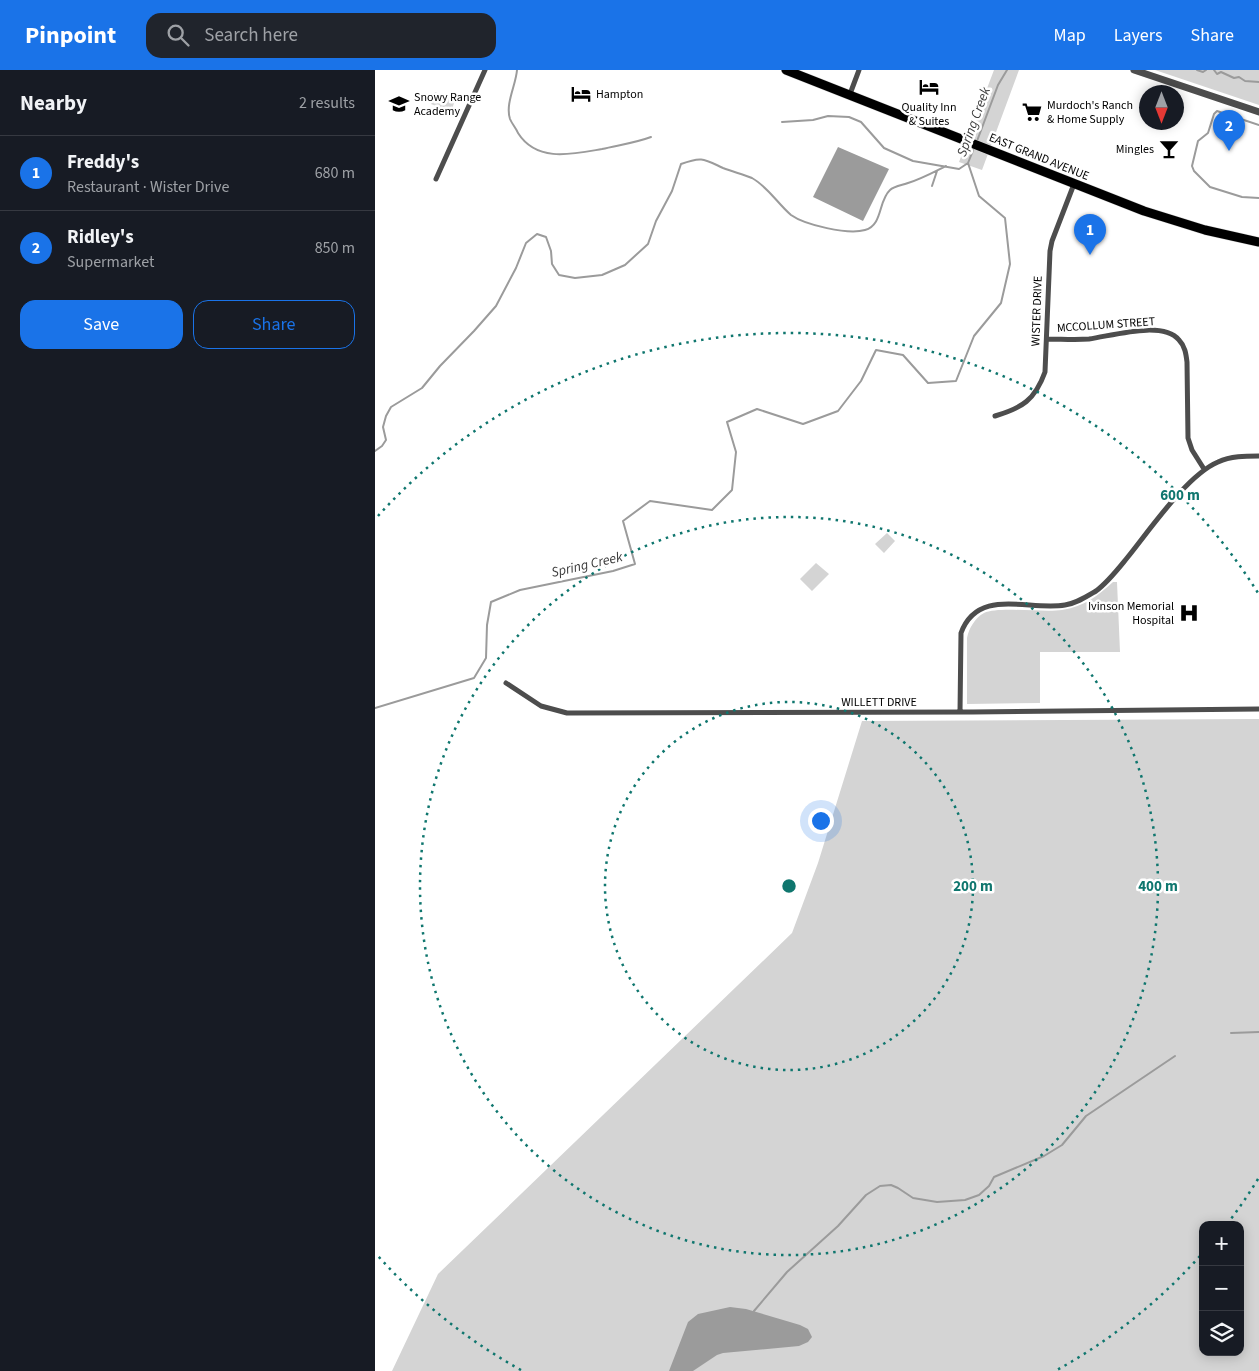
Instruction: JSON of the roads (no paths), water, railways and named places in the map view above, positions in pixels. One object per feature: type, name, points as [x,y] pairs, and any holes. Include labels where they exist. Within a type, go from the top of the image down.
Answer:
[{"type":"main road","name":"EAST GRAND AVENUE","points":[[786,70],[1116,201],[1176,222],[1259,242]]},
{"type":"street","points":[[437,179],[485,70]]},
{"type":"street","points":[[850,94],[859,70]]},
{"type":"street","points":[[1134,70],[1259,112]]},
{"type":"street","name":"WISTER DRIVE","points":[[995,416],[1017,408],[1033,395],[1038,389],[1045,372],[1049,251],[1051,241],[1074,184]]},
{"type":"street","name":"MCCOLLUM STREET","points":[[1047,339],[1090,338],[1121,333],[1153,331],[1164,332],[1178,339],[1185,350],[1187,362],[1188,438],[1192,450],[1204,469]]},
{"type":"street","points":[[960,712],[961,633],[964,625],[975,612],[992,605],[1054,606],[1066,605],[1082,600],[1106,582],[1181,492],[1204,469],[1224,459],[1259,456]]},
{"type":"street","name":"WILLETT DRIVE","points":[[506,684],[541,706],[567,713],[1259,709]]},
{"type":"waterway","points":[[517,70],[509,107],[510,119],[526,143],[535,149],[545,153],[579,153],[651,137]]},
{"type":"waterway","name":"Spring Creek","points":[[977,141],[998,85],[1007,70]]},
{"type":"waterway","name":"Spring Creek","points":[[1197,70],[1203,72],[1206,70]]},
{"type":"waterway","name":"Spring Creek","points":[[1214,70],[1217,74],[1221,72],[1234,78],[1239,77],[1245,81],[1259,82]]},
{"type":"waterway","points":[[1259,125],[1217,111],[1214,114],[1208,133],[1198,141],[1192,166],[1194,171],[1210,187],[1242,197],[1259,198]]},
{"type":"waterway","points":[[782,122],[813,120],[828,116],[849,117],[861,122],[884,148],[913,161],[959,169],[968,163]]},
{"type":"waterway","name":"Spring Creek","points":[[375,708],[474,678],[486,658],[487,625],[491,602],[520,590],[613,571],[635,564],[623,521],[650,501],[712,510],[732,490],[736,452],[727,422],[757,409],[803,424],[838,411],[861,381],[876,350],[903,355],[928,383],[956,381],[974,336],[1001,303],[1010,264],[1005,218],[979,196],[968,163],[974,148]]},
{"type":"waterway","points":[[375,451],[386,440],[383,427],[391,407],[422,388],[496,306],[516,268],[526,243],[537,234],[546,237],[551,251],[552,264],[559,275],[575,278],[602,275],[625,265],[648,244],[656,221],[672,191],[681,164],[699,159],[752,178],[763,186],[786,211],[798,219],[827,228],[848,231],[865,230],[871,227],[878,218],[886,195],[892,189],[918,180],[946,166]]},
{"type":"waterway","points":[[932,186],[937,171]]},
{"type":"waterway","points":[[1231,1033],[1259,1032]]},
{"type":"waterway","points":[[754,1311],[787,1272],[838,1226],[866,1195],[880,1186],[891,1185],[913,1198],[937,1202],[965,1200],[979,1195],[989,1186],[994,1177],[1044,1156],[1062,1145],[1086,1116],[1175,1056]]},
{"type":"place","name":"Quality Inn & Suites","points":[[929,87]]},
{"type":"place","name":"Hampton","points":[[581,94]]},
{"type":"place","name":"Snowy Range Academy","points":[[399,104]]},
{"type":"place","name":"Murdoch's Ranch & Home Supply","points":[[1032,112]]},
{"type":"place","name":"Mingles","points":[[1169,149]]},
{"type":"place","name":"Ridley's","points":[[1229,151]]},
{"type":"place","name":"Freddy's","points":[[1090,255]]},
{"type":"place","name":"Ivinson Memorial Hospital","points":[[1189,613]]}]
